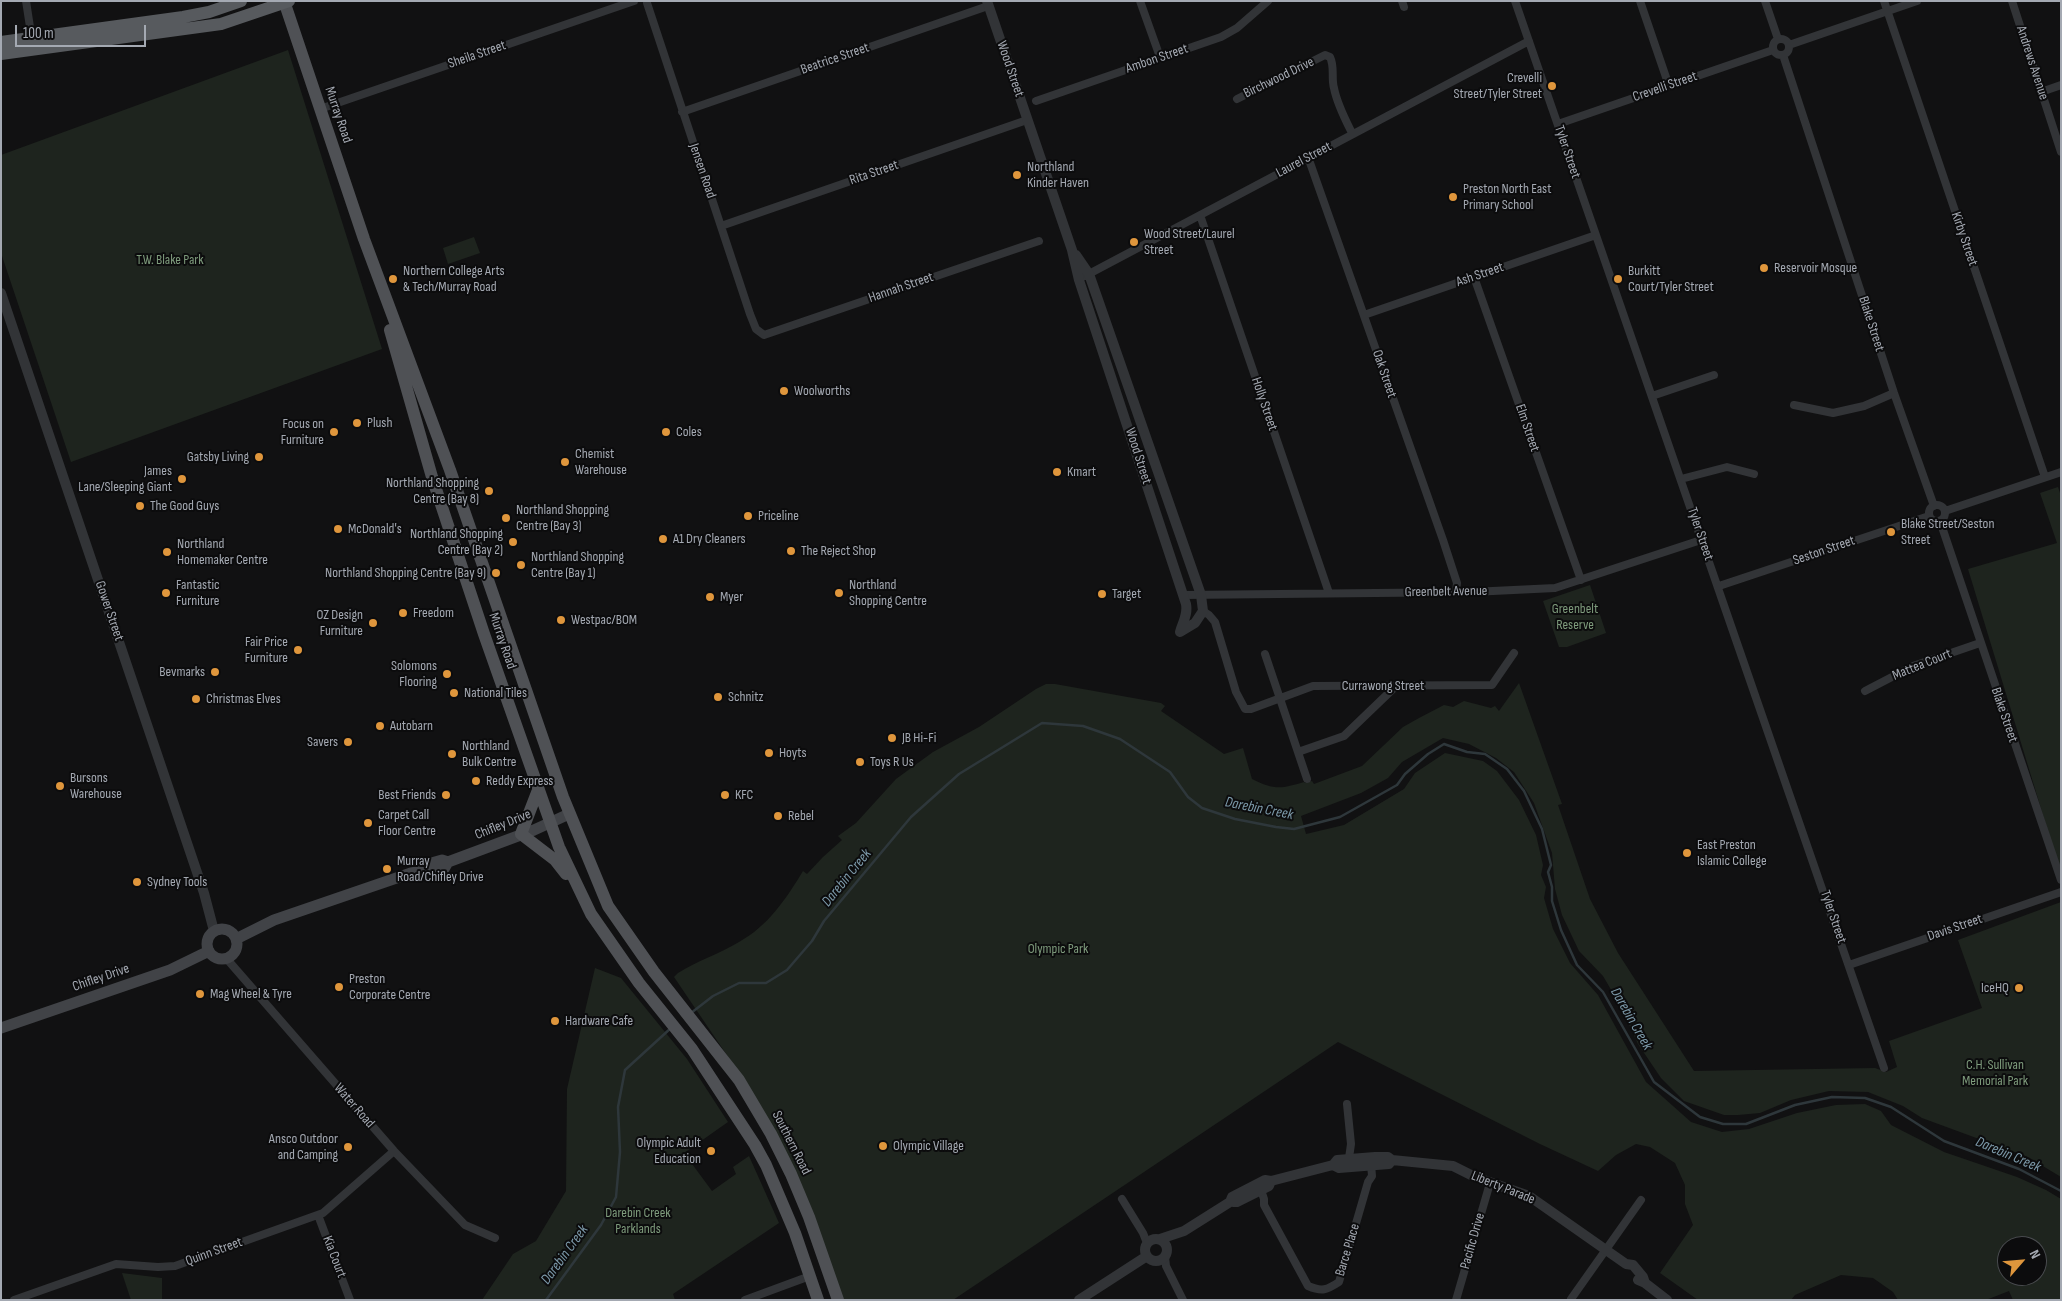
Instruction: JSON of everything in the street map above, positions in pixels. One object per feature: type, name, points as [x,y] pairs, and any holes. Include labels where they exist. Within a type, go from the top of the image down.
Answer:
[{"type":"highway","points":[[184,23],[241,1]]},
{"type":"highway","points":[[1,54],[32,44],[184,23],[222,24],[286,2]]},
{"type":"highway","points":[[1,42],[32,44]]},
{"type":"main road","name":"Murray Road","points":[[286,2],[364,239],[450,470],[569,814],[608,906],[654,972],[688,1015]]},
{"type":"main road","name":"Murray Road","points":[[364,239],[432,477],[538,790],[578,888],[591,914],[639,983],[692,1049],[725,1097],[766,1165],[795,1232],[810,1276]]},
{"type":"main road","points":[[432,477],[450,470]]},
{"type":"main road","points":[[538,790],[521,834],[555,860],[578,888]]},
{"type":"main road","name":"Chifley Drive","points":[[236,939],[274,920],[421,871],[432,872],[444,869],[448,862],[569,814]]},
{"type":"main road","points":[[220,929],[229,930],[236,939],[236,949],[233,954],[226,958],[215,957],[209,951],[208,937],[214,931],[220,929]]},
{"type":"main road","name":"Chifley Drive","points":[[1,1028],[170,970],[209,951]]},
{"type":"main road","points":[[639,983],[654,972]]},
{"type":"main road","name":"Southern Road","points":[[688,1015],[739,1080],[771,1134],[791,1174],[809,1217],[838,1300]]},
{"type":"main road","points":[[810,1276],[818,1300]]},
{"type":"street","points":[[26,1],[32,44]]},
{"type":"street","points":[[636,1],[643,4],[648,2]]},
{"type":"street","name":"Sheila Street","points":[[320,109],[636,1]]},
{"type":"street","points":[[1140,1],[1160,57]]},
{"type":"street","name":"Ambon Street","points":[[1036,102],[1228,34],[1268,1]]},
{"type":"street","name":"Tyler Street","points":[[1515,1],[1701,540],[1719,586],[1884,1068]]},
{"type":"street","points":[[1640,1],[1669,86]]},
{"type":"street","points":[[1765,1],[1778,39]]},
{"type":"street","name":"Kirby Street","points":[[1884,1],[2044,477]]},
{"type":"street","points":[[1789,45],[1917,1]]},
{"type":"street","name":"Andrews Avenue","points":[[2012,1],[2061,152]]},
{"type":"street","name":"Jensen Road","points":[[648,2],[682,112],[756,329],[764,335]]},
{"type":"street","name":"Beatrice Street","points":[[682,112],[988,4]]},
{"type":"street","name":"Wood Street","points":[[988,4],[1072,250],[1079,280],[1185,600],[1187,616],[1182,622],[1180,632],[1195,623],[1203,612],[1201,595],[1089,274],[1072,250]]},
{"type":"street","points":[[1778,39],[1783,39],[1789,45]]},
{"type":"street","points":[[1778,39],[1774,42],[1773,50],[1778,55],[1783,55],[1788,50],[1789,45]]},
{"type":"street","name":"Laurel Street","points":[[1079,280],[1529,40]]},
{"type":"street","name":"Crevelli Street","points":[[1558,124],[1773,50]]},
{"type":"street","name":"Birchwood Drive","points":[[1237,99],[1325,55],[1330,57],[1332,62],[1335,95],[1352,133]]},
{"type":"street","name":"Blake Street","points":[[1783,55],[1894,393],[1934,506]]},
{"type":"street","points":[[2041,92],[2061,85]]},
{"type":"street","name":"Rita Street","points":[[721,226],[1027,120]]},
{"type":"street","name":"Oak Street","points":[[1308,157],[1443,540],[1457,583],[1456,592]]},
{"type":"street","name":"Holly Street","points":[[1200,215],[1329,593]]},
{"type":"street","name":"Ash Street","points":[[1364,315],[1596,235]]},
{"type":"street","name":"Hannah Street","points":[[764,335],[1038,241]]},
{"type":"street","name":"Elm Street","points":[[1474,277],[1581,580]]},
{"type":"street","name":"Gower Street","points":[[1,293],[204,893],[214,931]]},
{"type":"street","points":[[1652,396],[1714,375]]},
{"type":"street","points":[[1794,405],[1833,413],[1864,406],[1894,393]]},
{"type":"street","points":[[1681,479],[1727,467],[1754,474]]},
{"type":"street","points":[[1945,511],[2061,472]]},
{"type":"street","points":[[1934,506],[1939,506],[1945,511],[1945,516],[1940,521],[1934,521],[1929,516],[1930,509],[1934,506]]},
{"type":"street","name":"Seston Street","points":[[1719,586],[1929,516]]},
{"type":"street","name":"Blake Street","points":[[1940,521],[2061,880]]},
{"type":"street","name":"Greenbelt Avenue","points":[[1185,600],[1201,595],[1456,592],[1555,588],[1701,540]]},
{"type":"street","points":[[1172,560],[1177,550],[1185,546]]},
{"type":"street","points":[[1185,600],[1203,612]]},
{"type":"street","name":"Currawong Street","points":[[1203,612],[1209,614],[1215,622],[1232,680],[1242,705],[1246,709],[1251,709],[1313,686],[1492,685],[1514,653]]},
{"type":"street","name":"Mattea Court","points":[[1865,691],[1912,666],[1980,643]]},
{"type":"street","points":[[1265,654],[1307,779]]},
{"type":"street","points":[[1298,752],[1344,736],[1396,686]]},
{"type":"street","name":"Davis Street","points":[[1850,965],[2061,892]]},
{"type":"street","name":"Water Road","points":[[226,958],[394,1151],[465,1225],[495,1238]]},
{"type":"street","name":"Barce Place","points":[[1255,1189],[1264,1199],[1264,1205],[1308,1286],[1318,1290],[1326,1290],[1339,1282],[1368,1182],[1372,1176],[1359,1163],[1351,1144],[1347,1104]]},
{"type":"street","name":"Quinn Street","points":[[14,1300],[116,1264],[158,1267],[175,1266],[318,1215],[394,1151]]},
{"type":"street","name":"Liberty Parade","points":[[1154,1240],[1184,1231],[1230,1202],[1232,1197],[1255,1189],[1265,1180],[1271,1181],[1333,1164],[1337,1160],[1359,1163],[1384,1157],[1392,1160],[1447,1164],[1535,1199],[1553,1214],[1626,1264],[1633,1265],[1643,1277],[1645,1283],[1666,1300]]},
{"type":"street","name":"Pacific Drive","points":[[1456,1300],[1490,1182]]},
{"type":"street","points":[[1122,1199],[1143,1233],[1154,1240],[1166,1243],[1164,1258],[1183,1300]]},
{"type":"street","points":[[1571,1300],[1641,1200]]},
{"type":"street","name":"Kia Court","points":[[318,1215],[350,1300]]},
{"type":"street","name":"Liberty Parade","points":[[1164,1258],[1184,1231]]},
{"type":"street","points":[[1154,1240],[1145,1248],[1147,1256],[1151,1260],[1164,1258]]},
{"type":"street","points":[[1079,1300],[1147,1256]]},
{"type":"street","points":[[745,1300],[810,1276]]},
{"type":"green space","name":"T.W. Blake Park","points":[[288,50],[382,349],[71,462],[1,253],[1,155]]},
{"type":"green space","points":[[474,237],[480,253],[448,264],[443,248]]},
{"type":"green space","points":[[2058,487],[2061,496],[2061,874],[1968,569],[2057,543],[2040,493]]},
{"type":"green space","name":"Greenbelt Reserve","points":[[1590,585],[1606,633],[1567,647],[1559,647],[1543,601]]},
{"type":"green space","name":"Olympic Park","points":[[1519,683],[1562,804],[1558,805],[1590,899],[1618,953],[1694,1071],[1875,1068],[1886,1072],[1897,1067],[1889,1041],[1982,1008],[1958,940],[2061,902],[2061,1177],[2028,1157],[1922,1118],[1903,1106],[1868,1092],[1829,1091],[1791,1100],[1760,1113],[1738,1115],[1724,1115],[1684,1101],[1661,1078],[1638,1044],[1620,1005],[1603,976],[1579,951],[1562,915],[1555,889],[1552,853],[1534,803],[1514,772],[1496,758],[1469,744],[1443,738],[1402,762],[1388,778],[1361,793],[1301,816],[1306,834],[1344,825],[1404,789],[1415,773],[1445,753],[1483,761],[1497,771],[1519,800],[1536,835],[1543,865],[1541,875],[1546,887],[1544,898],[1553,929],[1570,963],[1598,995],[1646,1082],[1691,1122],[1722,1132],[1749,1129],[1797,1113],[1836,1105],[1865,1104],[1881,1111],[1891,1125],[1944,1152],[2017,1177],[2046,1190],[2061,1199],[2061,1300],[2013,1300],[2009,1291],[1986,1300],[1898,1300],[1893,1292],[1873,1278],[1841,1275],[1795,1295],[1791,1300],[1698,1300],[1660,1273],[1693,1225],[1685,1204],[1685,1185],[1675,1163],[1650,1147],[1636,1144],[1616,1155],[1598,1171],[1540,1144],[1338,1042],[953,1300],[842,1300],[737,1070],[674,977],[678,973],[749,936],[768,920],[783,902],[803,871],[807,874],[842,840],[838,836],[856,823],[896,779],[933,752],[979,727],[1046,684],[1161,703],[1165,706],[1161,711],[1224,754],[1243,748],[1252,779],[1272,787],[1289,786],[1312,781],[1314,784],[1362,766],[1403,727],[1444,705],[1453,707],[1464,701],[1491,708],[1495,706],[1499,711]]},
{"type":"green space","name":"Darebin Creek Parklands","points":[[595,968],[621,978],[687,1059],[728,1122],[684,1153],[712,1191],[736,1174],[733,1167],[749,1156],[779,1223],[673,1294],[675,1300],[482,1300],[513,1254],[536,1241],[566,1191],[567,1089]]},
{"type":"green space","points":[[122,1273],[162,1278],[162,1300],[131,1300]]},
{"type":"waterway","name":"Darebin Creek","points":[[691,1013],[713,996],[739,983],[766,983],[787,970],[812,941],[824,921],[911,817],[959,774],[1042,723],[1083,726],[1120,739],[1170,772],[1188,797],[1202,808],[1235,819],[1294,829],[1340,817],[1397,785],[1405,774],[1428,754],[1444,744],[1467,752],[1485,754],[1507,769],[1524,791],[1542,829],[1551,865],[1548,872],[1552,887],[1552,901],[1561,930],[1577,965],[1603,992],[1654,1082],[1700,1117],[1723,1124],[1746,1124],[1795,1105],[1832,1097],[1865,1098],[1891,1107],[1944,1141],[2019,1169],[2061,1191]]},
{"type":"waterway","name":"Darebin Creek","points":[[546,1300],[601,1225],[616,1197],[620,1152],[618,1107],[625,1070],[671,1028]]},
{"type":"place","name":"Crevelli Street/Tyler Street","points":[[1552,86]]},
{"type":"place","name":"Northland Kinder Haven","points":[[1017,175]]},
{"type":"place","name":"Preston North East Primary School","points":[[1453,197]]},
{"type":"place","name":"Wood Street/Laurel Street","points":[[1134,242]]},
{"type":"place","name":"Reservoir Mosque","points":[[1764,268]]},
{"type":"place","name":"Northern College Arts & Tech/Murray Road","points":[[393,279]]},
{"type":"place","name":"Burkitt Court/Tyler Street","points":[[1618,279]]},
{"type":"place","name":"Woolworths","points":[[784,391]]},
{"type":"place","name":"Plush","points":[[357,423]]},
{"type":"place","name":"Focus on Furniture","points":[[334,432]]},
{"type":"place","name":"Coles","points":[[666,432]]},
{"type":"place","name":"Gatsby Living","points":[[259,457]]},
{"type":"place","name":"Chemist Warehouse","points":[[565,462]]},
{"type":"place","name":"Kmart","points":[[1057,472]]},
{"type":"place","name":"James Lane/Sleeping Giant","points":[[182,479]]},
{"type":"place","name":"Northland Shopping Centre (Bay 8)","points":[[489,491]]},
{"type":"place","name":"The Good Guys","points":[[140,506]]},
{"type":"place","name":"Priceline","points":[[748,516]]},
{"type":"place","name":"Northland Shopping Centre (Bay 3)","points":[[506,518]]},
{"type":"place","name":"McDonald's","points":[[338,529]]},
{"type":"place","name":"Blake Street/Seston Street","points":[[1891,532]]},
{"type":"place","name":"A1 Dry Cleaners","points":[[663,539]]},
{"type":"place","name":"Northland Shopping Centre (Bay 2)","points":[[513,542]]},
{"type":"place","name":"The Reject Shop","points":[[791,551]]},
{"type":"place","name":"Northland Homemaker Centre","points":[[167,552]]},
{"type":"place","name":"Northland Shopping Centre (Bay 1)","points":[[521,565]]},
{"type":"place","name":"Northland Shopping Centre (Bay 9)","points":[[496,573]]},
{"type":"place","name":"Fantastic Furniture","points":[[166,593]]},
{"type":"place","name":"Northland Shopping Centre","points":[[839,593]]},
{"type":"place","name":"Target","points":[[1102,594]]},
{"type":"place","name":"Myer","points":[[710,597]]},
{"type":"place","name":"Freedom","points":[[403,613]]},
{"type":"place","name":"Westpac/BOM","points":[[561,620]]},
{"type":"place","name":"OZ Design Furniture","points":[[373,623]]},
{"type":"place","name":"Fair Price Furniture","points":[[298,650]]},
{"type":"place","name":"Bevmarks","points":[[215,672]]},
{"type":"place","name":"Solomons Flooring","points":[[447,674]]},
{"type":"place","name":"National Tiles","points":[[454,693]]},
{"type":"place","name":"Schnitz","points":[[718,697]]},
{"type":"place","name":"Christmas Elves","points":[[196,699]]},
{"type":"place","name":"Autobarn","points":[[380,726]]},
{"type":"place","name":"JB Hi-Fi","points":[[892,738]]},
{"type":"place","name":"Savers","points":[[348,742]]},
{"type":"place","name":"Hoyts","points":[[769,753]]},
{"type":"place","name":"Northland Bulk Centre","points":[[452,754]]},
{"type":"place","name":"Toys R Us","points":[[860,762]]},
{"type":"place","name":"Reddy Express","points":[[476,781]]},
{"type":"place","name":"Bursons Warehouse","points":[[60,786]]},
{"type":"place","name":"Best Friends","points":[[446,795]]},
{"type":"place","name":"KFC","points":[[725,795]]},
{"type":"place","name":"Rebel","points":[[778,816]]},
{"type":"place","name":"Carpet Call Floor Centre","points":[[368,823]]},
{"type":"place","name":"East Preston Islamic College","points":[[1687,853]]},
{"type":"place","name":"Murray Road/Chifley Drive","points":[[387,869]]},
{"type":"place","name":"Sydney Tools","points":[[137,882]]},
{"type":"place","name":"Preston Corporate Centre","points":[[339,987]]},
{"type":"place","name":"IceHQ","points":[[2019,988]]},
{"type":"place","name":"Mag Wheel & Tyre","points":[[200,994]]},
{"type":"place","name":"Hardware Cafe","points":[[555,1021]]},
{"type":"place","name":"Olympic Village","points":[[883,1146]]},
{"type":"place","name":"Ansco Outdoor and Camping","points":[[348,1147]]},
{"type":"place","name":"Olympic Adult Education","points":[[711,1151]]},
{"type":"park label","name":"C.H. Sullivan Memorial Park","points":[[1995,1074]]}]
